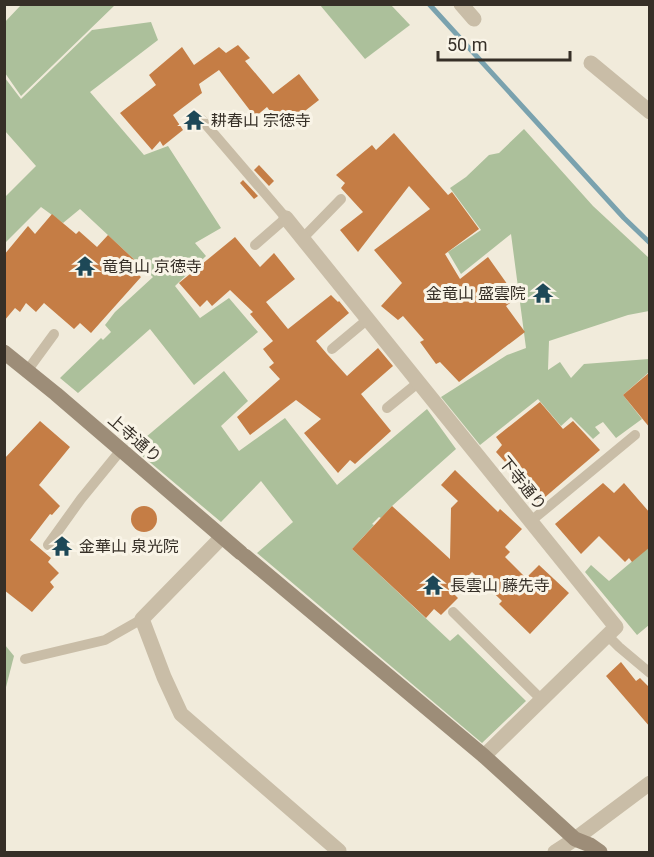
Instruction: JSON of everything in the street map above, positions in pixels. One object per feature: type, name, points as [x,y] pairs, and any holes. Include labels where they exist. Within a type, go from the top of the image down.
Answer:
[{"type":"street","points":[[461,4],[474,19]]},
{"type":"street","points":[[591,63],[650,112]]},
{"type":"street","name":"下寺通り","points":[[286,218],[616,627],[607,635]]},
{"type":"street","name":"上寺通り","points":[[4,352],[484,756],[575,840],[590,845],[600,852]]},
{"type":"street","points":[[222,537],[142,619],[181,714],[339,852]]},
{"type":"street","points":[[484,756],[607,635]]},
{"type":"street","points":[[555,852],[575,840],[650,783]]},
{"type":"lane","points":[[202,120],[286,218],[255,245]]},
{"type":"lane","points":[[303,238],[341,199]]},
{"type":"lane","points":[[332,349],[368,319]]},
{"type":"lane","points":[[27,371],[54,334]]},
{"type":"lane","points":[[387,408],[419,382]]},
{"type":"lane","points":[[531,521],[635,435]]},
{"type":"lane","points":[[48,545],[81,499],[121,450]]},
{"type":"lane","points":[[453,612],[542,700]]},
{"type":"lane","points":[[25,659],[105,640],[142,619]]},
{"type":"lane","points":[[607,635],[650,673]]},
{"type":"green space","points":[[21,5],[115,5],[21,96],[5,73],[4,23]]},
{"type":"green space","points":[[320,5],[391,5],[410,25],[365,59]]},
{"type":"green space","points":[[151,22],[158,40],[90,92],[144,155],[168,146],[221,228],[195,243],[206,256],[175,286],[200,318],[229,298],[258,332],[194,385],[150,329],[78,393],[60,378],[101,338],[103,340],[111,332],[105,325],[115,312],[153,277],[80,209],[63,223],[41,207],[5,243],[5,197],[36,166],[5,131],[5,78],[21,99],[92,30]]},
{"type":"green space","points":[[524,129],[593,206],[649,258],[649,311],[628,315],[549,341],[548,370],[560,362],[571,378],[584,364],[649,359],[649,372],[623,395],[642,419],[616,438],[603,422],[595,427],[600,433],[593,439],[571,417],[561,426],[538,399],[480,445],[441,397],[507,355],[526,348],[511,234],[461,274],[448,252],[481,230],[450,188],[466,177],[489,155],[499,153]]},
{"type":"green space","points":[[224,371],[248,401],[221,426],[239,451],[285,418],[337,485],[427,409],[456,449],[381,518],[379,517],[352,549],[450,641],[458,634],[526,701],[482,743],[257,553],[293,522],[261,481],[221,522],[133,448]]},
{"type":"green space","points":[[649,547],[649,625],[637,635],[585,572],[591,565],[609,581]]},
{"type":"green space","points":[[5,645],[14,656],[5,691]]},
{"type":"building","points":[[238,45],[250,58],[245,61],[273,94],[299,74],[319,100],[283,128],[267,107],[255,117],[219,70],[199,84],[202,93],[173,115],[183,130],[163,146],[160,141],[152,150],[120,113],[156,85],[149,75],[182,47],[194,65],[219,47],[226,53]]},
{"type":"building","points":[[394,133],[448,195],[452,192],[479,229],[445,254],[460,279],[488,257],[517,298],[506,306],[525,332],[459,382],[440,362],[436,364],[420,342],[424,340],[403,316],[398,320],[381,306],[402,283],[374,250],[430,209],[409,186],[358,252],[340,230],[363,212],[341,188],[345,183],[336,175],[372,145],[376,150]]},
{"type":"building","points":[[259,165],[274,181],[269,186],[254,170]]},
{"type":"building","points":[[243,180],[258,196],[254,199],[240,183]]},
{"type":"building","points":[[52,214],[76,234],[79,231],[97,247],[108,235],[140,265],[134,271],[141,277],[91,333],[80,323],[74,329],[44,303],[36,312],[26,303],[20,312],[15,308],[4,321],[4,255],[28,226],[35,234]]},
{"type":"building","points":[[235,237],[260,267],[274,253],[295,279],[266,302],[288,329],[331,295],[349,313],[316,341],[327,354],[347,376],[378,348],[393,366],[361,394],[391,431],[355,464],[350,460],[338,473],[304,433],[321,419],[296,400],[250,435],[237,417],[280,379],[269,367],[274,363],[263,349],[273,341],[250,314],[253,312],[230,290],[212,306],[207,300],[200,307],[179,283]]},
{"type":"building","points":[[650,372],[650,428],[623,395]]},
{"type":"building","points":[[540,402],[563,429],[573,421],[600,450],[537,504],[520,485],[523,482],[496,452],[502,445],[496,437]]},
{"type":"building","points":[[40,421],[70,447],[39,485],[60,506],[52,515],[50,514],[30,540],[51,558],[48,562],[59,573],[50,582],[54,587],[32,612],[4,590],[4,459]]},
{"type":"building","points":[[455,470],[498,512],[500,509],[522,529],[505,547],[510,552],[505,557],[526,578],[539,565],[569,593],[530,634],[499,604],[502,601],[472,572],[452,592],[458,598],[441,615],[434,609],[426,618],[352,549],[392,506],[450,559],[451,508],[458,501],[441,485]]},
{"type":"building","points":[[603,483],[614,493],[624,483],[650,513],[650,547],[632,562],[629,558],[625,562],[599,536],[581,554],[555,524]]},
{"type":"building","points":[[144,506],[153,510],[157,519],[153,528],[144,532],[135,528],[131,519],[135,510]]},
{"type":"building","points":[[621,662],[636,681],[640,678],[650,688],[650,727],[606,676]]},
{"type":"waterway","points":[[429,4],[624,218],[650,243]]},
{"type":"place","name":"耕春山 宗徳寺","points":[[194,120]]},
{"type":"place","name":"竜負山 京徳寺","points":[[85,266]]},
{"type":"place","name":"金竜山 盛雲院","points":[[543,293]]},
{"type":"place","name":"金華山 泉光院","points":[[62,546]]},
{"type":"place","name":"長雲山 藤先寺","points":[[433,585]]}]
